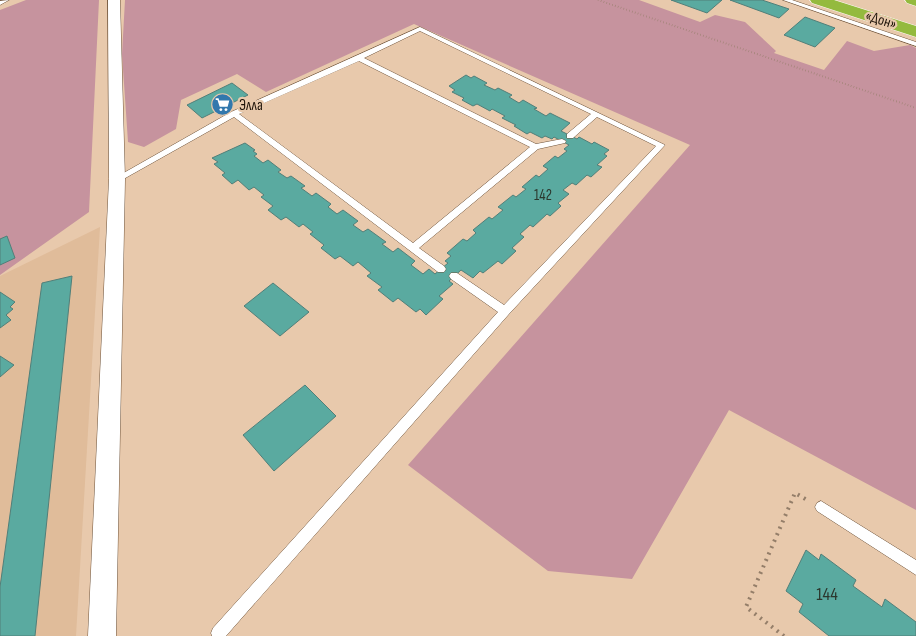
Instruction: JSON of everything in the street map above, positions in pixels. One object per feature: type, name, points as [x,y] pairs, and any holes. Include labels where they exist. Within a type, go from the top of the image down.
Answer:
[{"type":"highway","name":"«Дон»","points":[[818,0],[916,32]]},
{"type":"highway","points":[[868,0],[916,15]]},
{"type":"street","points":[[102,636],[117,179],[114,0]]},
{"type":"lane","points":[[0,2],[6,0]]},
{"type":"lane","points":[[786,0],[916,44]]},
{"type":"lane","points":[[117,179],[234,114],[420,29],[661,145],[506,311],[218,633],[219,636]]},
{"type":"lane","points":[[359,58],[535,147]]},
{"type":"lane","points":[[234,114],[441,269]]},
{"type":"lane","points":[[570,136],[596,114]]},
{"type":"lane","points":[[413,248],[535,147],[562,142]]},
{"type":"lane","points":[[454,276],[506,311]]},
{"type":"lane","points":[[821,507],[916,568]]},
{"type":"path","points":[[598,0],[916,108]]},
{"type":"path","points":[[784,636],[746,607],[795,493]]},
{"type":"shaded area","points":[[26,0],[99,0],[89,212],[0,275],[0,10]]},
{"type":"shaded area","points":[[125,0],[639,0],[700,22],[715,15],[745,22],[776,51],[774,53],[824,70],[847,41],[874,51],[910,45],[916,48],[916,510],[729,410],[632,579],[548,571],[408,465],[690,145],[414,24],[266,92],[237,74],[181,100],[176,129],[144,147],[128,142],[122,54]]},
{"type":"shaded area","points":[[100,227],[76,636],[0,636],[0,276]]},
{"type":"building","points":[[671,0],[722,0],[707,13]]},
{"type":"building","points":[[730,0],[762,0],[789,9],[779,18]]},
{"type":"building","points":[[805,17],[835,28],[815,47],[784,35]]},
{"type":"building","points":[[466,75],[471,78],[474,76],[487,83],[484,85],[495,90],[498,88],[512,95],[509,97],[519,103],[523,100],[546,116],[550,113],[570,123],[561,131],[592,144],[594,142],[609,150],[604,154],[607,156],[597,165],[602,167],[591,177],[587,175],[576,185],[572,183],[563,190],[569,194],[558,203],[561,206],[550,216],[547,214],[533,227],[530,225],[520,234],[524,237],[512,248],[516,251],[502,264],[498,261],[483,273],[480,271],[473,278],[461,270],[449,281],[453,284],[439,296],[443,299],[426,315],[420,309],[416,312],[398,298],[393,302],[378,290],[382,287],[367,276],[371,273],[358,262],[353,266],[340,256],[335,259],[321,248],[324,245],[310,234],[313,232],[303,224],[299,227],[286,217],[281,220],[268,210],[273,206],[261,197],[264,195],[254,187],[249,190],[238,180],[232,184],[222,175],[225,173],[214,164],[218,162],[212,158],[245,143],[255,150],[253,151],[257,154],[254,156],[263,163],[268,160],[281,170],[278,172],[287,178],[291,176],[305,186],[301,188],[312,196],[316,193],[331,204],[328,207],[337,214],[343,210],[358,221],[353,225],[363,232],[368,229],[386,242],[382,244],[393,252],[398,248],[415,261],[411,265],[423,274],[429,269],[435,274],[448,263],[445,261],[451,256],[447,253],[463,239],[467,241],[476,233],[473,230],[489,217],[492,219],[503,210],[498,207],[513,195],[516,197],[526,189],[522,187],[536,175],[539,177],[548,169],[543,166],[555,156],[558,158],[567,151],[564,149],[569,145],[554,137],[552,139],[545,136],[542,138],[530,132],[527,134],[514,126],[516,125],[502,118],[505,116],[492,109],[490,111],[477,104],[473,106],[462,100],[464,98],[452,92],[455,90],[449,86]]},
{"type":"building","points":[[232,83],[248,95],[202,118],[187,105]]},
{"type":"building","points":[[7,236],[15,258],[0,265],[0,239]]},
{"type":"building","points":[[72,276],[35,636],[0,636],[0,587],[42,283]]},
{"type":"building","points":[[273,283],[309,312],[280,336],[244,306]]},
{"type":"building","points":[[0,292],[15,302],[10,307],[13,309],[6,315],[11,320],[0,328]]},
{"type":"building","points":[[0,356],[14,365],[0,377]]},
{"type":"building","points":[[305,385],[336,416],[274,471],[243,435]]},
{"type":"building","points":[[806,550],[819,560],[821,554],[856,580],[853,586],[882,607],[885,599],[916,622],[916,636],[829,636],[799,612],[803,604],[786,591]]},
{"type":"place","name":"Элла","points":[[223,105]]}]
